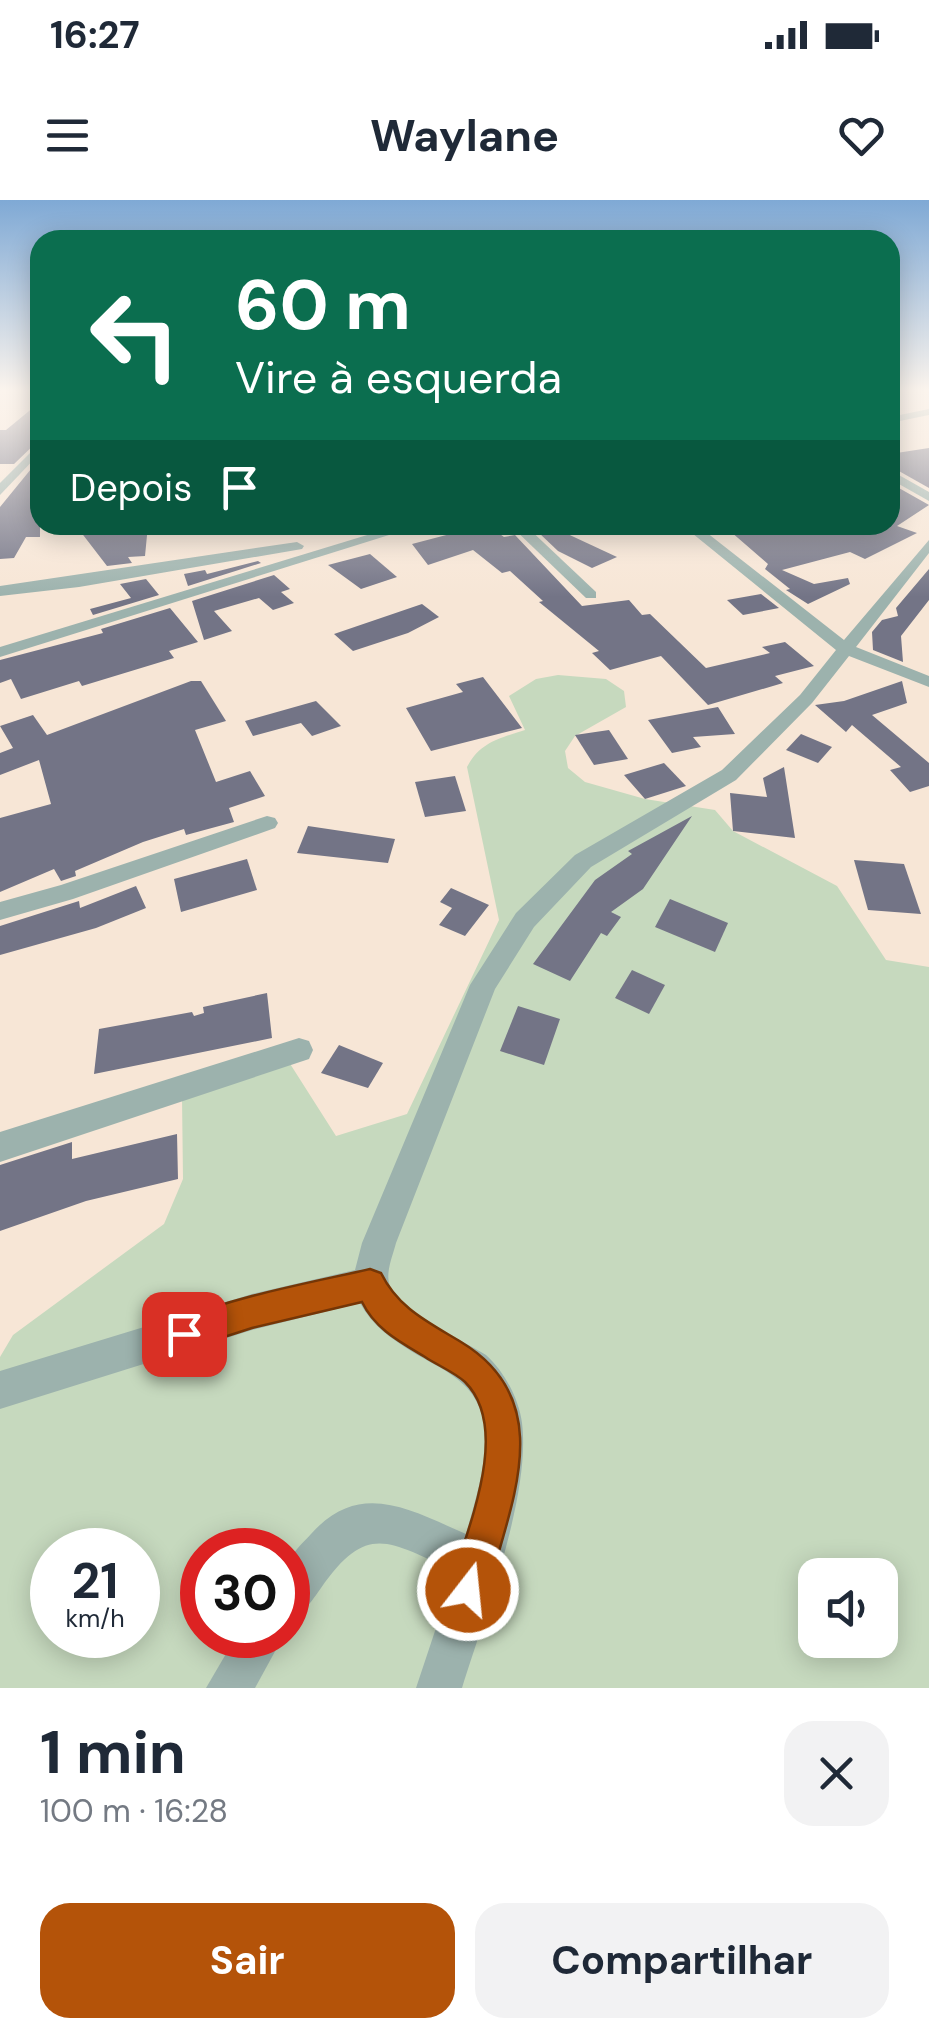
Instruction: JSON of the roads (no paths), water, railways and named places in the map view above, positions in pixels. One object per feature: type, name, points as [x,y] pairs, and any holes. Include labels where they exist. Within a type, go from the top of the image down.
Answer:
[{"type":"street","points":[[0,490],[29,458]]},
{"type":"street","points":[[900,480],[929,497]]},
{"type":"street","points":[[0,590],[212,562],[357,535]]},
{"type":"street","points":[[0,652],[379,535]]},
{"type":"street","points":[[526,535],[590,596]]},
{"type":"street","points":[[703,535],[846,649],[929,682]]},
{"type":"street","points":[[446,1685],[502,1469],[503,1422],[493,1394],[476,1370],[398,1322],[380,1304],[370,1284],[379,1244],[483,985],[525,920],[583,861],[729,775],[806,699],[929,544]]},
{"type":"street","points":[[0,911],[65,893],[267,823]]},
{"type":"street","points":[[0,1147],[299,1050]]},
{"type":"street","points":[[0,1390],[252,1312],[370,1284]]},
{"type":"street","points":[[310,1568],[332,1537],[349,1524],[370,1518],[477,1560]]},
{"type":"street","points":[[229,1688],[248,1658]]}]
